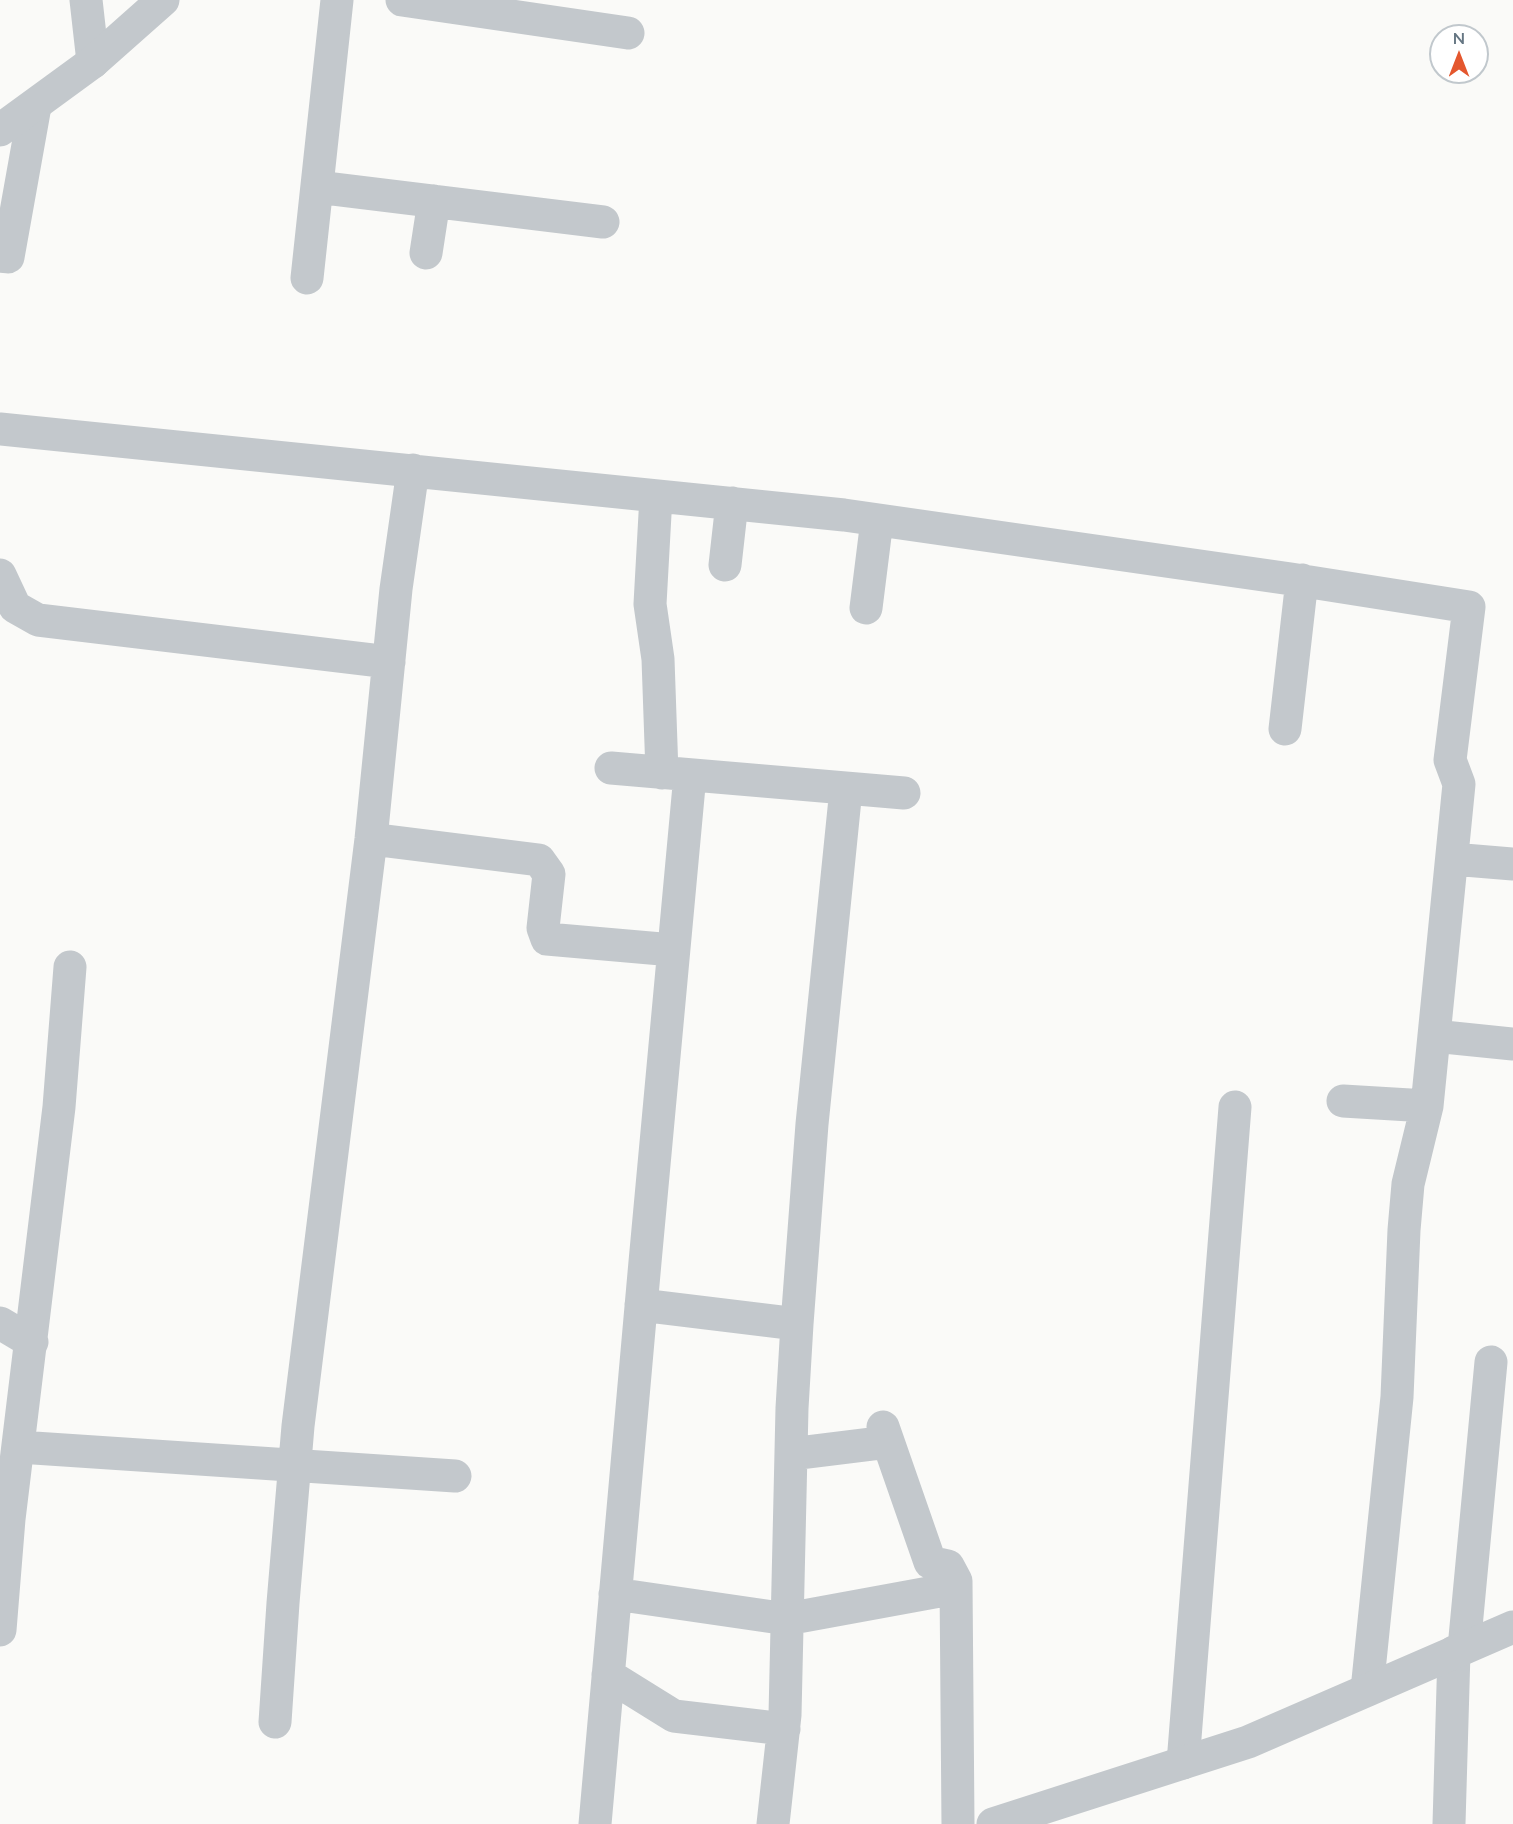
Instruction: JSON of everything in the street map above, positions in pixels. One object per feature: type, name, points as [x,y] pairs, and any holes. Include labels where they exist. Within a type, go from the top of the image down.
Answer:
[{"type":"street","points":[[86,0],[93,62]]},
{"type":"street","points":[[0,130],[93,62],[163,0]]},
{"type":"street","points":[[307,278],[337,0]]},
{"type":"street","points":[[402,0],[628,33]]},
{"type":"street","points":[[0,256],[8,257],[34,106]]},
{"type":"street","points":[[317,187],[603,222]]},
{"type":"street","points":[[426,252],[434,201]]},
{"type":"street","points":[[0,429],[413,470],[877,520],[1302,580],[1469,607],[1450,760],[1459,784],[1452,859],[1427,1106],[1408,1184],[1397,1397],[1367,1690]]},
{"type":"street","points":[[275,1722],[295,1466],[370,839],[396,589],[413,470]]},
{"type":"street","points":[[596,1824],[673,950],[676,774],[650,604],[656,496]]},
{"type":"street","points":[[725,566],[732,504]]},
{"type":"street","points":[[866,608],[877,520]]},
{"type":"street","points":[[0,575],[15,607],[38,620],[389,662]]},
{"type":"street","points":[[1285,729],[1302,580]]},
{"type":"street","points":[[611,768],[904,793]]},
{"type":"street","points":[[773,1824],[784,1729],[792,1408],[797,1324],[812,1124],[846,789]]},
{"type":"street","points":[[370,839],[538,860],[549,874],[543,928],[547,939],[673,950]]},
{"type":"street","points":[[1452,859],[1513,864]]},
{"type":"street","points":[[0,1630],[9,1519],[59,1107],[70,967]]},
{"type":"street","points":[[1434,1036],[1513,1044]]},
{"type":"street","points":[[1342,1101],[1427,1106]]},
{"type":"street","points":[[1183,1763],[1235,1107]]},
{"type":"street","points":[[641,1305],[797,1324]]},
{"type":"street","points":[[0,1323],[32,1342]]},
{"type":"street","points":[[1449,1824],[1459,1650],[1491,1362]]},
{"type":"street","points":[[791,1454],[886,1434],[930,1562],[948,1566],[956,1581],[958,1824]]},
{"type":"street","points":[[19,1446],[455,1476]]},
{"type":"street","points":[[615,1594],[787,1619],[956,1588]]},
{"type":"street","points":[[993,1824],[1042,1816],[1183,1763],[1248,1742],[1513,1627]]},
{"type":"street","points":[[608,1676],[674,1716],[784,1729]]}]
